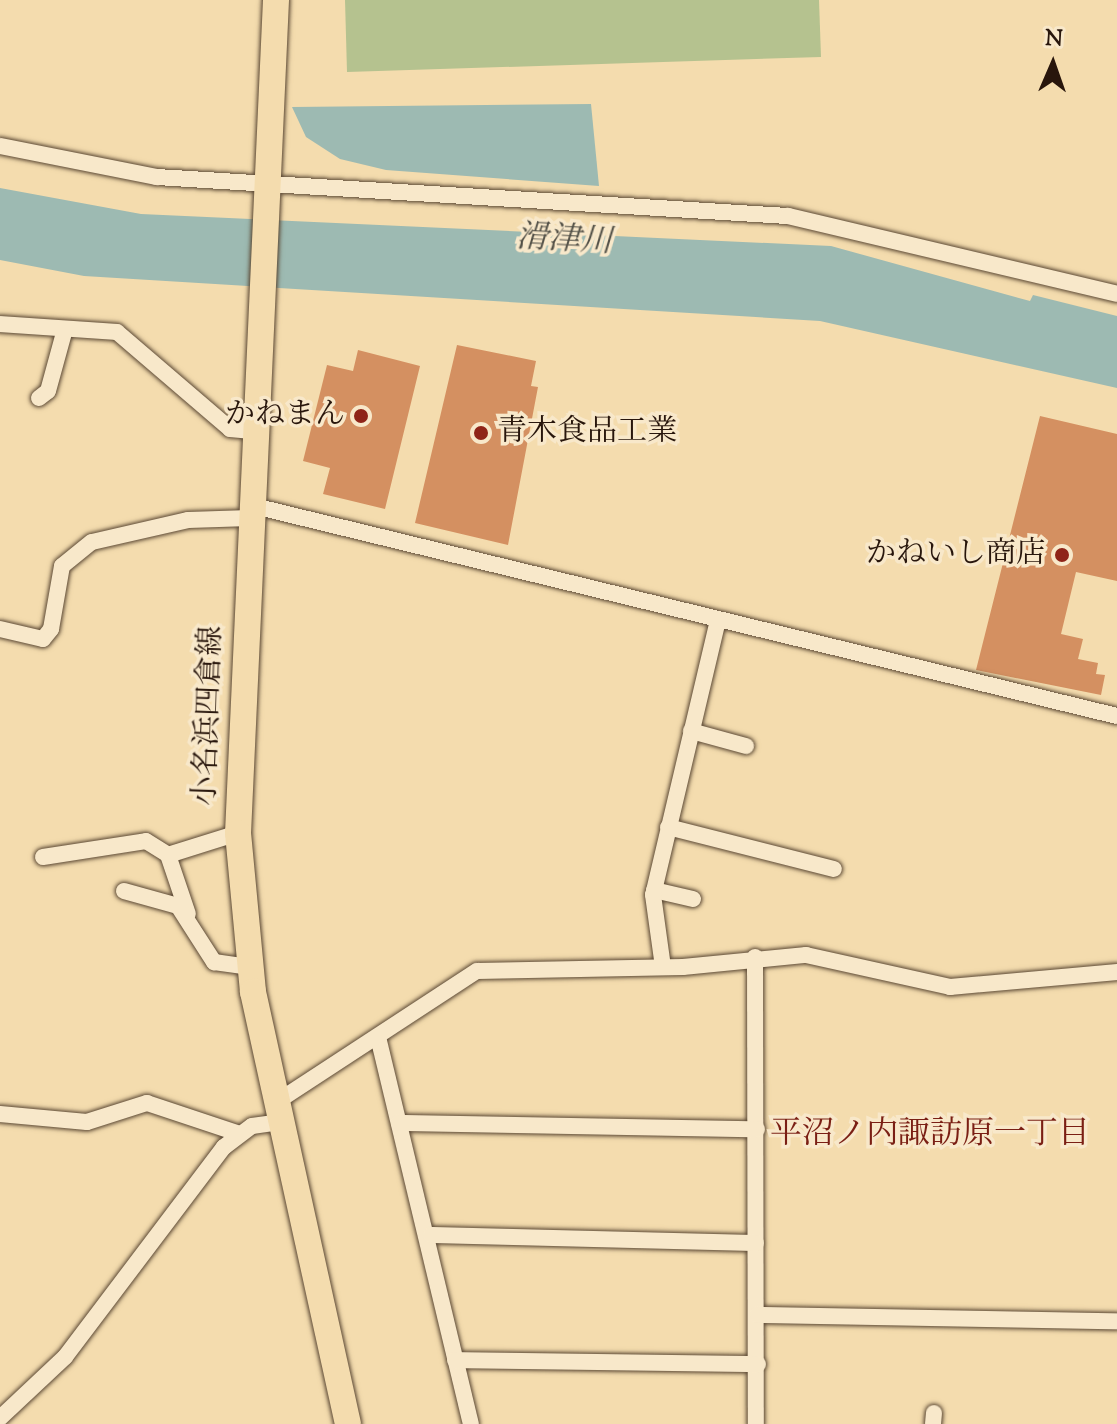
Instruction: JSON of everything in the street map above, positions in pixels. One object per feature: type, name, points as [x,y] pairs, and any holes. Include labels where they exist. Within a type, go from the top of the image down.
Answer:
[{"type":"main road","name":"小名浜四倉線","points":[[276,0],[269,193],[260,302],[250,511],[238,833],[249,967],[348,1424]]},
{"type":"street","points":[[0,146],[157,177],[269,193],[788,216],[1117,294]]},
{"type":"street","points":[[0,324],[65,329],[134,340],[230,429],[255,431]]},
{"type":"street","points":[[39,398],[48,391],[65,329]]},
{"type":"street","points":[[0,629],[43,639],[51,629],[62,566],[92,542],[188,520],[250,511],[1117,716]]},
{"type":"street","points":[[663,967],[654,890],[718,621]]},
{"type":"street","points":[[691,731],[746,746]]},
{"type":"street","points":[[668,827],[834,869]]},
{"type":"street","points":[[168,855],[238,833]]},
{"type":"street","points":[[43,857],[146,841],[168,855],[188,914],[214,962],[249,967]]},
{"type":"street","points":[[654,890],[693,899]]},
{"type":"street","points":[[124,891],[188,914]]},
{"type":"street","points":[[0,1418],[65,1357],[237,1133],[278,1112],[378,1037],[477,971],[663,967],[806,955],[950,987],[1117,972]]},
{"type":"street","points":[[755,957],[756,1424]]},
{"type":"street","points":[[378,1037],[431,1235],[455,1360],[471,1424]]},
{"type":"street","points":[[0,1114],[87,1122],[147,1103],[237,1133]]},
{"type":"street","points":[[399,1123],[757,1129]]},
{"type":"street","points":[[431,1235],[756,1243]]},
{"type":"street","points":[[758,1315],[1117,1321]]},
{"type":"street","points":[[455,1360],[758,1364]]},
{"type":"green space","points":[[345,0],[819,0],[821,57],[347,72]]},
{"type":"water","points":[[591,104],[599,186],[386,170],[340,159],[306,137],[292,107]]},
{"type":"water","name":"滑津川","points":[[0,188],[141,214],[831,246],[1030,301],[1033,295],[1117,316],[1117,388],[820,321],[84,276],[0,260]]},
{"type":"building","name":"青木食品工業","points":[[457,345],[536,361],[531,386],[538,387],[508,545],[415,523]]},
{"type":"building","name":"かねまん","points":[[358,350],[420,366],[385,509],[323,494],[330,468],[303,461],[327,365],[353,371]]},
{"type":"building","name":"かねいし商店","points":[[1040,416],[1117,434],[1117,581],[1076,572],[1061,634],[1083,639],[1078,659],[1098,663],[1096,674],[1105,675],[1101,695],[976,670]]},
{"type":"place","name":"かねまん","points":[[361,416]]},
{"type":"place","name":"青木食品工業","points":[[481,433]]},
{"type":"place","name":"かねいし商店","points":[[1062,555]]},
{"type":"district","name":"平沼ノ内諏訪原一丁目","points":[[930,1135]]}]
